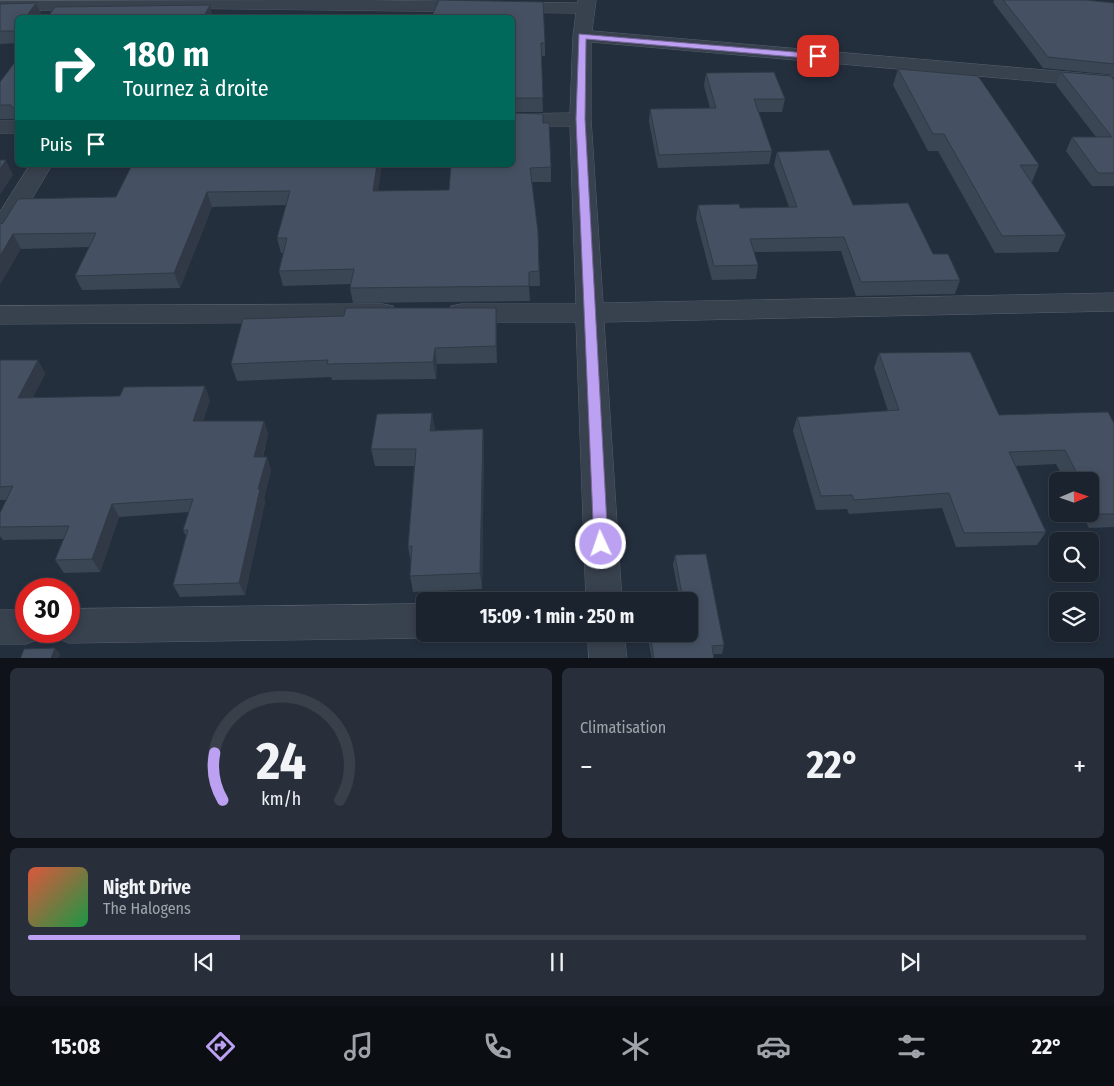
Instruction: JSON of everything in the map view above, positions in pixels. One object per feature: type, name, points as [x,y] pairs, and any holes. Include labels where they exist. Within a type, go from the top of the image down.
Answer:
[{"type":"street","points":[[0,6],[155,7],[586,4],[582,36],[580,119],[604,592]]},
{"type":"street","points":[[582,36],[1114,82]]},
{"type":"street","points":[[515,120],[580,119]]},
{"type":"street","points":[[0,128],[15,127]]},
{"type":"street","points":[[0,231],[40,167]]},
{"type":"street","points":[[440,313],[590,313],[1114,302]]},
{"type":"street","points":[[0,315],[410,313]]},
{"type":"street","points":[[80,626],[416,621]]},
{"type":"street","points":[[0,627],[15,627]]},
{"type":"street","points":[[607,642],[608,658]]},
{"type":"building","points":[[439,0],[543,2],[545,43],[541,43],[543,98],[515,98],[515,15],[432,15]]},
{"type":"building","points":[[1003,0],[1086,0],[1114,3],[1114,64],[1048,57]]},
{"type":"building","points":[[36,3],[27,15],[15,15],[15,31],[0,31],[0,4]]},
{"type":"building","points":[[210,5],[205,15],[49,15],[55,7]]},
{"type":"building","points":[[15,62],[15,108],[11,105],[0,105],[0,82]]},
{"type":"building","points":[[898,69],[978,76],[1039,165],[1020,165],[1066,235],[1002,236],[944,134],[933,134]]},
{"type":"building","points":[[774,72],[785,99],[754,99],[772,151],[659,155],[650,109],[716,108],[706,73]]},
{"type":"building","points":[[1061,72],[1111,76],[1114,80],[1114,173],[1098,173],[1072,137],[1112,137]]},
{"type":"building","points":[[515,113],[543,114],[543,123],[549,123],[551,167],[530,168],[538,232],[539,271],[529,272],[529,286],[350,288],[354,269],[279,271],[287,238],[277,238],[290,191],[207,192],[174,273],[75,276],[96,233],[13,234],[0,256],[0,224],[3,223],[18,199],[116,197],[131,167],[377,167],[373,191],[449,190],[451,167],[515,167]]},
{"type":"building","points":[[829,150],[853,205],[908,203],[933,254],[948,254],[960,280],[861,282],[844,237],[750,239],[758,265],[714,266],[698,205],[739,204],[740,208],[797,207],[777,152]]},
{"type":"building","points":[[0,160],[6,160],[0,169]]},
{"type":"building","points":[[346,308],[496,308],[496,346],[435,348],[433,362],[327,364],[328,360],[231,364],[243,319],[344,316]]},
{"type":"building","points":[[970,352],[999,415],[1108,412],[1114,423],[1114,514],[1099,514],[1099,472],[1076,472],[1065,450],[1009,452],[1046,532],[964,533],[949,493],[854,500],[852,495],[821,496],[797,417],[899,410],[879,353]]},
{"type":"building","points":[[0,360],[38,360],[18,398],[120,396],[124,387],[205,386],[193,421],[264,421],[254,457],[267,457],[258,489],[260,489],[239,583],[173,585],[188,530],[183,530],[193,499],[112,504],[92,559],[55,560],[69,526],[0,527],[0,513],[13,486],[0,487]]},
{"type":"building","points":[[432,413],[430,431],[483,429],[480,573],[410,576],[412,546],[408,547],[416,449],[371,449],[377,414]]},
{"type":"building","points":[[706,554],[724,645],[712,646],[714,658],[654,658],[651,642],[698,642],[698,592],[681,592],[675,555]]},
{"type":"building","points":[[55,648],[51,658],[20,658],[24,649]]},
{"type":"route","points":[[601,544],[580,119],[582,36],[818,56]]}]
